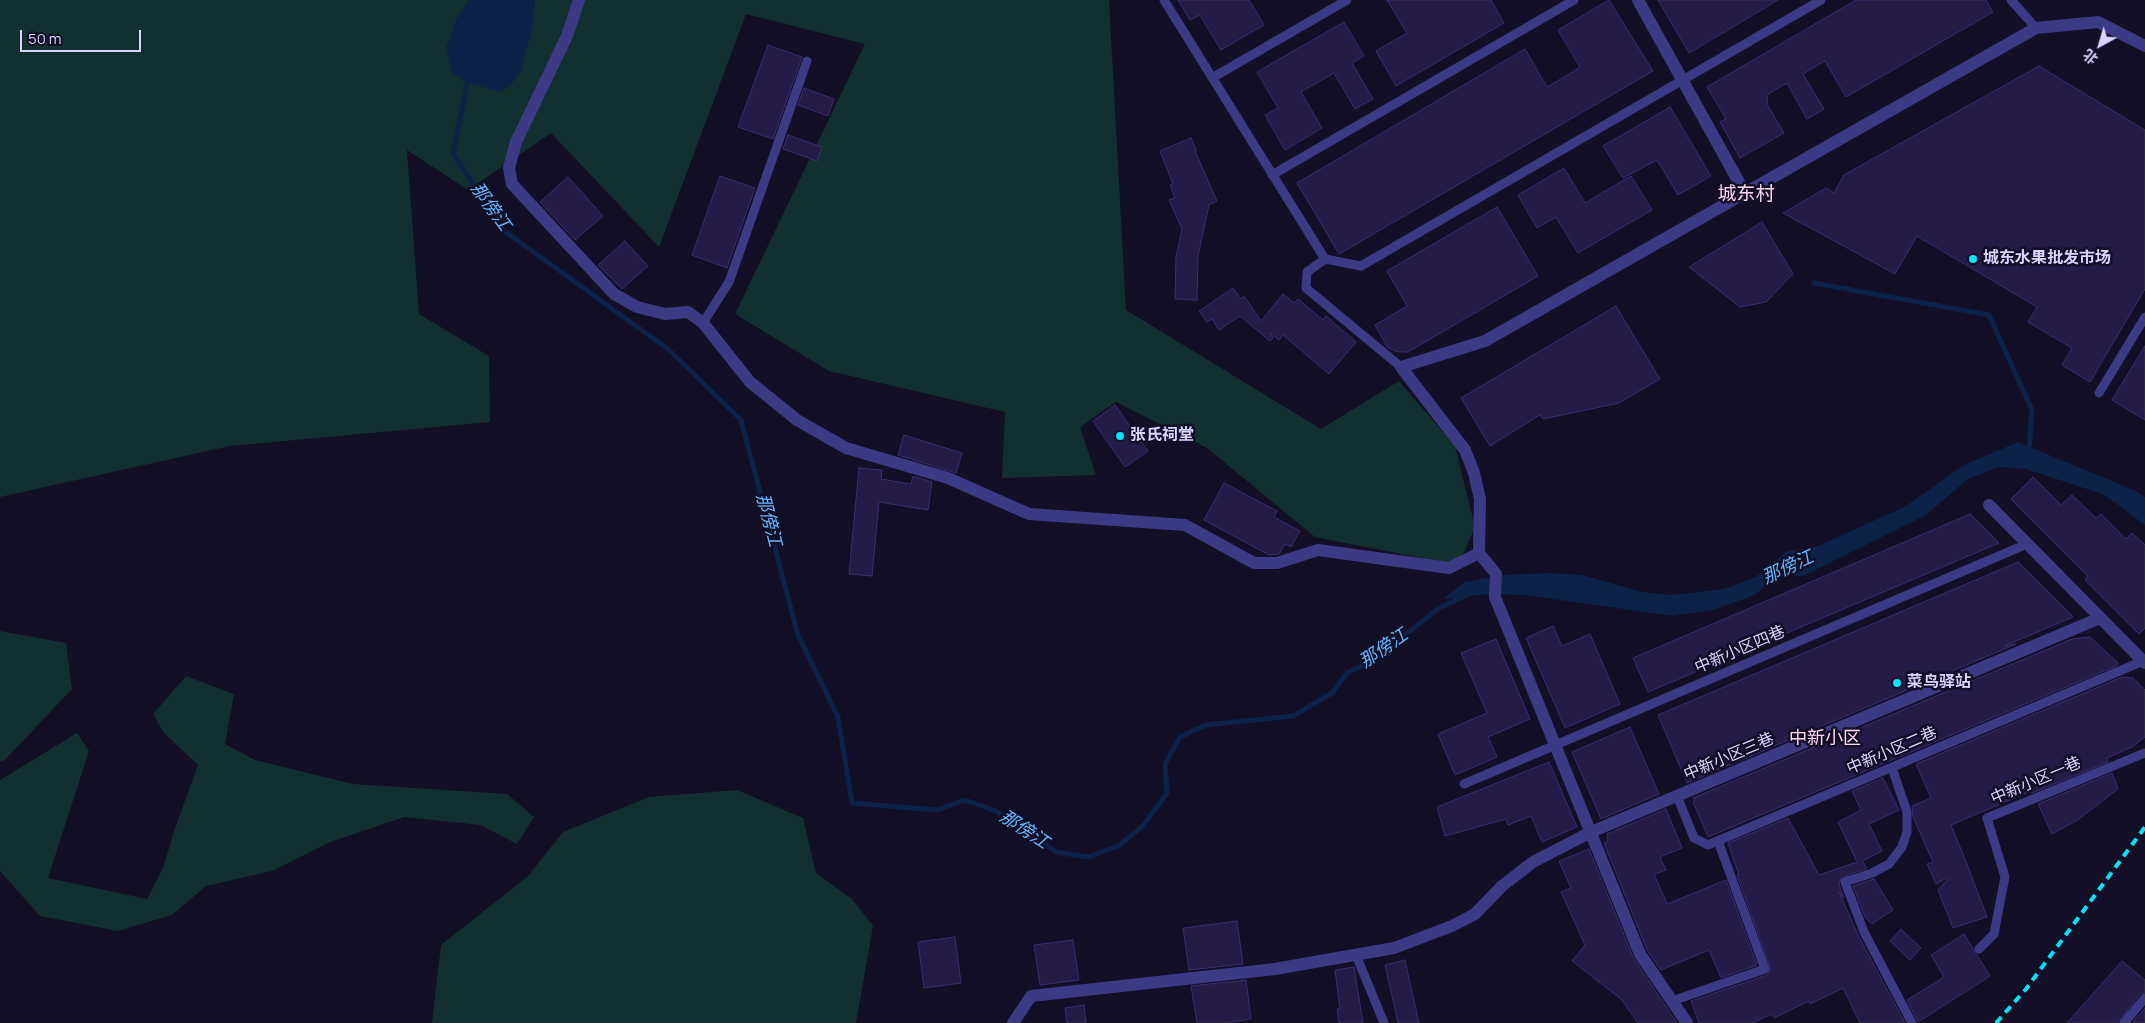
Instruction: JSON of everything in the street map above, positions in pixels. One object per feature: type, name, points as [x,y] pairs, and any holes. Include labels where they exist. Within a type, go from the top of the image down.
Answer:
[{"type":"street","points":[[579,0],[568,36],[516,142],[509,168],[512,184],[614,294],[637,307],[665,314],[688,312],[703,323],[750,382],[797,420],[846,448],[948,478],[1029,514],[1185,525],[1254,563],[1277,563],[1318,550],[1449,568],[1480,553]]},
{"type":"street","points":[[1638,0],[1745,193]]},
{"type":"street","points":[[1687,1023],[1640,954],[1494,597],[1496,574],[1480,553],[1480,499],[1474,473],[1465,450],[1401,367],[1485,341],[2036,28],[2098,22],[2145,46]]},
{"type":"street","points":[[1989,505],[2144,662]]},
{"type":"street","name":"中新小区三巷","points":[[1013,1023],[1031,996],[1275,969],[1394,948],[1452,926],[1476,914],[1502,886],[1533,862],[1591,832],[2100,618]]},
{"type":"lane","points":[[1164,0],[1324,260]]},
{"type":"lane","points":[[1212,78],[1347,0]]},
{"type":"lane","points":[[1272,175],[1574,0]]},
{"type":"lane","points":[[1401,367],[1306,288],[1307,272],[1324,260],[1361,266],[1822,0]]},
{"type":"lane","points":[[2011,0],[2036,28]]},
{"type":"lane","points":[[703,323],[729,282],[807,61]]},
{"type":"lane","points":[[2099,393],[2145,317]]},
{"type":"lane","name":"中新小区四巷","points":[[1464,784],[2027,544]]},
{"type":"lane","name":"中新小区二巷","points":[[1677,796],[1694,838],[1708,845],[2144,662]]},
{"type":"lane","name":"中新小区一巷","points":[[1979,949],[1994,934],[2005,877],[1987,818],[2145,754]]},
{"type":"lane","points":[[1892,768],[1907,812],[1908,832],[1902,847],[1889,864],[1872,873],[1845,882],[1864,932],[1912,1023]]},
{"type":"lane","points":[[1672,1001],[1764,969],[1718,841]]},
{"type":"lane","points":[[1356,955],[1384,1023]]},
{"type":"lane","points":[[2124,1023],[2145,998]]},
{"type":"green space","points":[[0,0],[1109,0],[1126,310],[1321,429],[1399,381],[1455,446],[1475,527],[1458,565],[1315,537],[1207,448],[1116,402],[1080,427],[1096,475],[1002,478],[1005,412],[829,371],[735,314],[865,44],[746,14],[659,247],[551,133],[468,190],[407,150],[419,314],[489,356],[490,422],[230,446],[0,497]]},
{"type":"green space","points":[[0,631],[66,643],[72,689],[5,760],[0,762]]},
{"type":"green space","points":[[186,676],[234,694],[225,744],[255,760],[353,784],[507,794],[534,817],[517,844],[480,825],[404,817],[330,842],[272,871],[206,886],[172,915],[118,931],[40,916],[0,871],[0,780],[77,733],[89,751],[48,878],[147,899],[163,868],[175,828],[198,765],[164,733],[153,714]]},
{"type":"green space","points":[[737,790],[803,818],[816,873],[852,899],[873,926],[856,1023],[432,1023],[441,945],[528,876],[563,832],[649,797]]},
{"type":"water","points":[[469,0],[535,0],[532,29],[521,71],[510,86],[500,92],[464,81],[452,72],[446,48],[456,20]]},
{"type":"water","points":[[2018,442],[2136,491],[2145,497],[2145,525],[2105,495],[2026,469],[1999,467],[1968,479],[1926,515],[1803,576],[1777,575],[1755,595],[1713,610],[1673,616],[1525,595],[1488,594],[1443,599],[1464,582],[1504,575],[1549,573],[1582,575],[1642,592],[1672,595],[1724,589],[1756,577],[1787,551],[1816,547],[1906,506],[1964,465]]},
{"type":"building","points":[[1178,0],[1249,0],[1264,25],[1221,50],[1200,15],[1190,20]]},
{"type":"building","points":[[1387,0],[1491,0],[1504,23],[1396,86],[1376,51],[1407,33]]},
{"type":"building","points":[[1609,0],[1653,71],[1339,254],[1297,183],[1525,49],[1547,87],[1566,76],[1580,67],[1558,30]]},
{"type":"building","points":[[1658,0],[1778,0],[1689,53]]},
{"type":"building","points":[[1856,0],[1986,0],[1993,12],[1846,97],[1825,61],[1803,74],[1824,109],[1807,119],[1787,83],[1768,94],[1767,104],[1784,133],[1740,158],[1720,122],[1726,119],[1707,87]]},
{"type":"building","points":[[1344,22],[1364,56],[1352,63],[1373,99],[1355,109],[1334,73],[1301,92],[1322,128],[1285,150],[1265,115],[1278,108],[1257,72]]},
{"type":"building","points":[[768,45],[802,57],[773,139],[738,127]]},
{"type":"building","name":"城东水果批发市场","points":[[2039,66],[2145,130],[2145,289],[2090,382],[2062,365],[2072,348],[2028,322],[2037,307],[1917,236],[1895,274],[1783,213],[1826,188],[1834,193],[1844,175]]},
{"type":"building","points":[[804,88],[834,99],[828,116],[798,105]]},
{"type":"building","points":[[1670,107],[1711,176],[1678,195],[1657,160],[1623,178],[1603,146]]},
{"type":"building","points":[[788,135],[822,147],[817,161],[783,149]]},
{"type":"building","points":[[1191,138],[1217,201],[1209,205],[1198,256],[1197,300],[1175,299],[1176,257],[1182,229],[1169,200],[1175,198],[1170,185],[1173,184],[1160,151]]},
{"type":"building","points":[[1564,168],[1585,203],[1631,176],[1652,210],[1578,253],[1556,217],[1537,228],[1518,195]]},
{"type":"building","points":[[720,176],[755,188],[727,268],[692,255]]},
{"type":"building","points":[[568,177],[603,216],[575,240],[540,202]]},
{"type":"building","points":[[1497,207],[1538,276],[1408,352],[1398,352],[1388,348],[1375,325],[1407,306],[1387,271]]},
{"type":"building","points":[[1762,222],[1793,274],[1766,302],[1740,307],[1689,267]]},
{"type":"building","points":[[625,241],[648,266],[622,289],[598,265]]},
{"type":"building","points":[[1233,288],[1241,299],[1244,296],[1261,321],[1283,294],[1294,303],[1298,299],[1323,320],[1326,316],[1356,342],[1329,374],[1283,335],[1279,340],[1269,332],[1273,338],[1270,341],[1240,316],[1219,330],[1212,319],[1207,322],[1199,311]]},
{"type":"building","points":[[1616,306],[1660,379],[1619,403],[1543,419],[1540,415],[1490,446],[1461,398]]},
{"type":"building","points":[[2145,346],[2145,420],[2112,400]]},
{"type":"building","name":"张氏祠堂","points":[[1115,405],[1148,451],[1125,467],[1093,421]]},
{"type":"building","points":[[904,435],[962,453],[956,473],[898,455]]},
{"type":"building","points":[[859,468],[882,470],[881,479],[911,484],[913,476],[932,482],[928,510],[879,502],[872,576],[849,574]]},
{"type":"building","points":[[2033,477],[2061,505],[2072,495],[2096,518],[2101,514],[2126,539],[2132,533],[2145,545],[2145,628],[2139,634],[2085,580],[2088,576],[2011,499]]},
{"type":"building","points":[[1224,483],[1277,511],[1274,517],[1300,531],[1291,547],[1285,544],[1279,554],[1269,555],[1204,520]]},
{"type":"building","points":[[1970,514],[1999,543],[1648,692],[1633,658]]},
{"type":"building","points":[[2018,562],[2073,617],[2004,646],[2016,644],[1687,783],[1658,715]]},
{"type":"building","points":[[1553,626],[1562,646],[1590,634],[1620,704],[1565,728],[1526,638]]},
{"type":"building","points":[[2090,637],[2118,663],[2116,666],[1708,837],[1693,798],[2072,639]]},
{"type":"building","points":[[1496,639],[1530,719],[1488,737],[1497,757],[1455,775],[1438,734],[1487,713],[1461,653]]},
{"type":"building","points":[[2122,677],[2133,678],[2145,690],[2145,737],[2132,747],[2107,758],[2108,762],[2032,793],[2031,791],[1951,825],[1987,917],[1953,928],[1938,890],[1947,880],[1946,878],[1936,884],[1927,864],[1933,862],[1913,817],[1912,806],[1931,798],[1916,764]]},
{"type":"building","points":[[1630,727],[1659,794],[1601,819],[1572,752]]},
{"type":"building","points":[[1549,762],[1577,827],[1542,842],[1531,816],[1508,825],[1506,819],[1445,836],[1437,807]]},
{"type":"building","points":[[2112,773],[2118,789],[2076,821],[2052,834],[2038,804]]},
{"type":"building","points":[[1883,778],[1899,810],[1869,824],[1882,851],[1862,861],[1867,868],[1841,878],[1839,884],[1844,898],[1839,892],[1858,935],[1905,1023],[1860,1023],[1843,988],[1810,1004],[1809,1001],[1774,1018],[1772,1014],[1752,1023],[1699,1023],[1691,1001],[1767,975],[1771,970],[1737,875],[1739,875],[1728,843],[1788,818],[1819,875],[1857,862],[1838,822],[1861,810],[1852,791]]},
{"type":"building","points":[[1666,809],[1682,848],[1660,857],[1666,870],[1654,874],[1667,904],[1726,880],[1757,965],[1721,978],[1709,950],[1661,970],[1647,950],[1604,843],[1608,841],[1607,834]]},
{"type":"building","points":[[1589,849],[1633,957],[1677,1023],[1638,1023],[1621,999],[1572,961],[1585,945],[1561,892],[1571,888],[1559,861]]},
{"type":"building","points":[[1874,879],[1893,910],[1872,924],[1865,917],[1853,886]]},
{"type":"building","points":[[1237,921],[1243,964],[1189,970],[1183,928]]},
{"type":"building","points":[[1901,929],[1921,948],[1910,960],[1890,941]]},
{"type":"building","points":[[1964,934],[1990,976],[1918,1022],[1907,1000],[1944,977],[1931,955]]},
{"type":"building","points":[[955,937],[961,983],[924,988],[918,942]]},
{"type":"building","points":[[1073,940],[1079,980],[1040,985],[1034,945]]},
{"type":"building","points":[[1405,960],[1419,1023],[1398,1023],[1385,965]]},
{"type":"building","points":[[2122,961],[2145,980],[2145,992],[2140,994],[2118,1023],[2067,1023]]},
{"type":"building","points":[[1354,967],[1363,1023],[1339,1023],[1337,1009],[1340,1009],[1335,970]]},
{"type":"building","points":[[1246,980],[1251,1019],[1226,1023],[1197,1023],[1191,986]]},
{"type":"building","points":[[1084,1005],[1086,1023],[1067,1023],[1065,1008]]},
{"type":"building","points":[[2145,1008],[2145,1023],[2132,1023]]},
{"type":"waterway","name":"那傍江","points":[[469,75],[453,153],[503,230],[668,349],[741,420],[798,635],[838,717],[852,803],[937,810],[965,800],[996,811],[1056,852],[1088,857],[1118,846],[1143,826],[1167,793],[1165,764],[1180,737],[1206,725],[1293,716],[1332,693],[1347,673],[1372,661],[1439,608],[1466,595]]},
{"type":"waterway","points":[[1814,283],[1989,315],[2032,410],[2029,452]]},
{"type":"railway","points":[[1996,1023],[2026,989],[2145,827]]},
{"type":"place","name":"城东水果批发市场","points":[[1973,259]]},
{"type":"place","name":"张氏祠堂","points":[[1120,436]]},
{"type":"place","name":"菜鸟驿站","points":[[1897,683]]},
{"type":"district","name":"城东村","points":[[1746,195]]},
{"type":"district","name":"中新小区","points":[[1825,739]]}]
